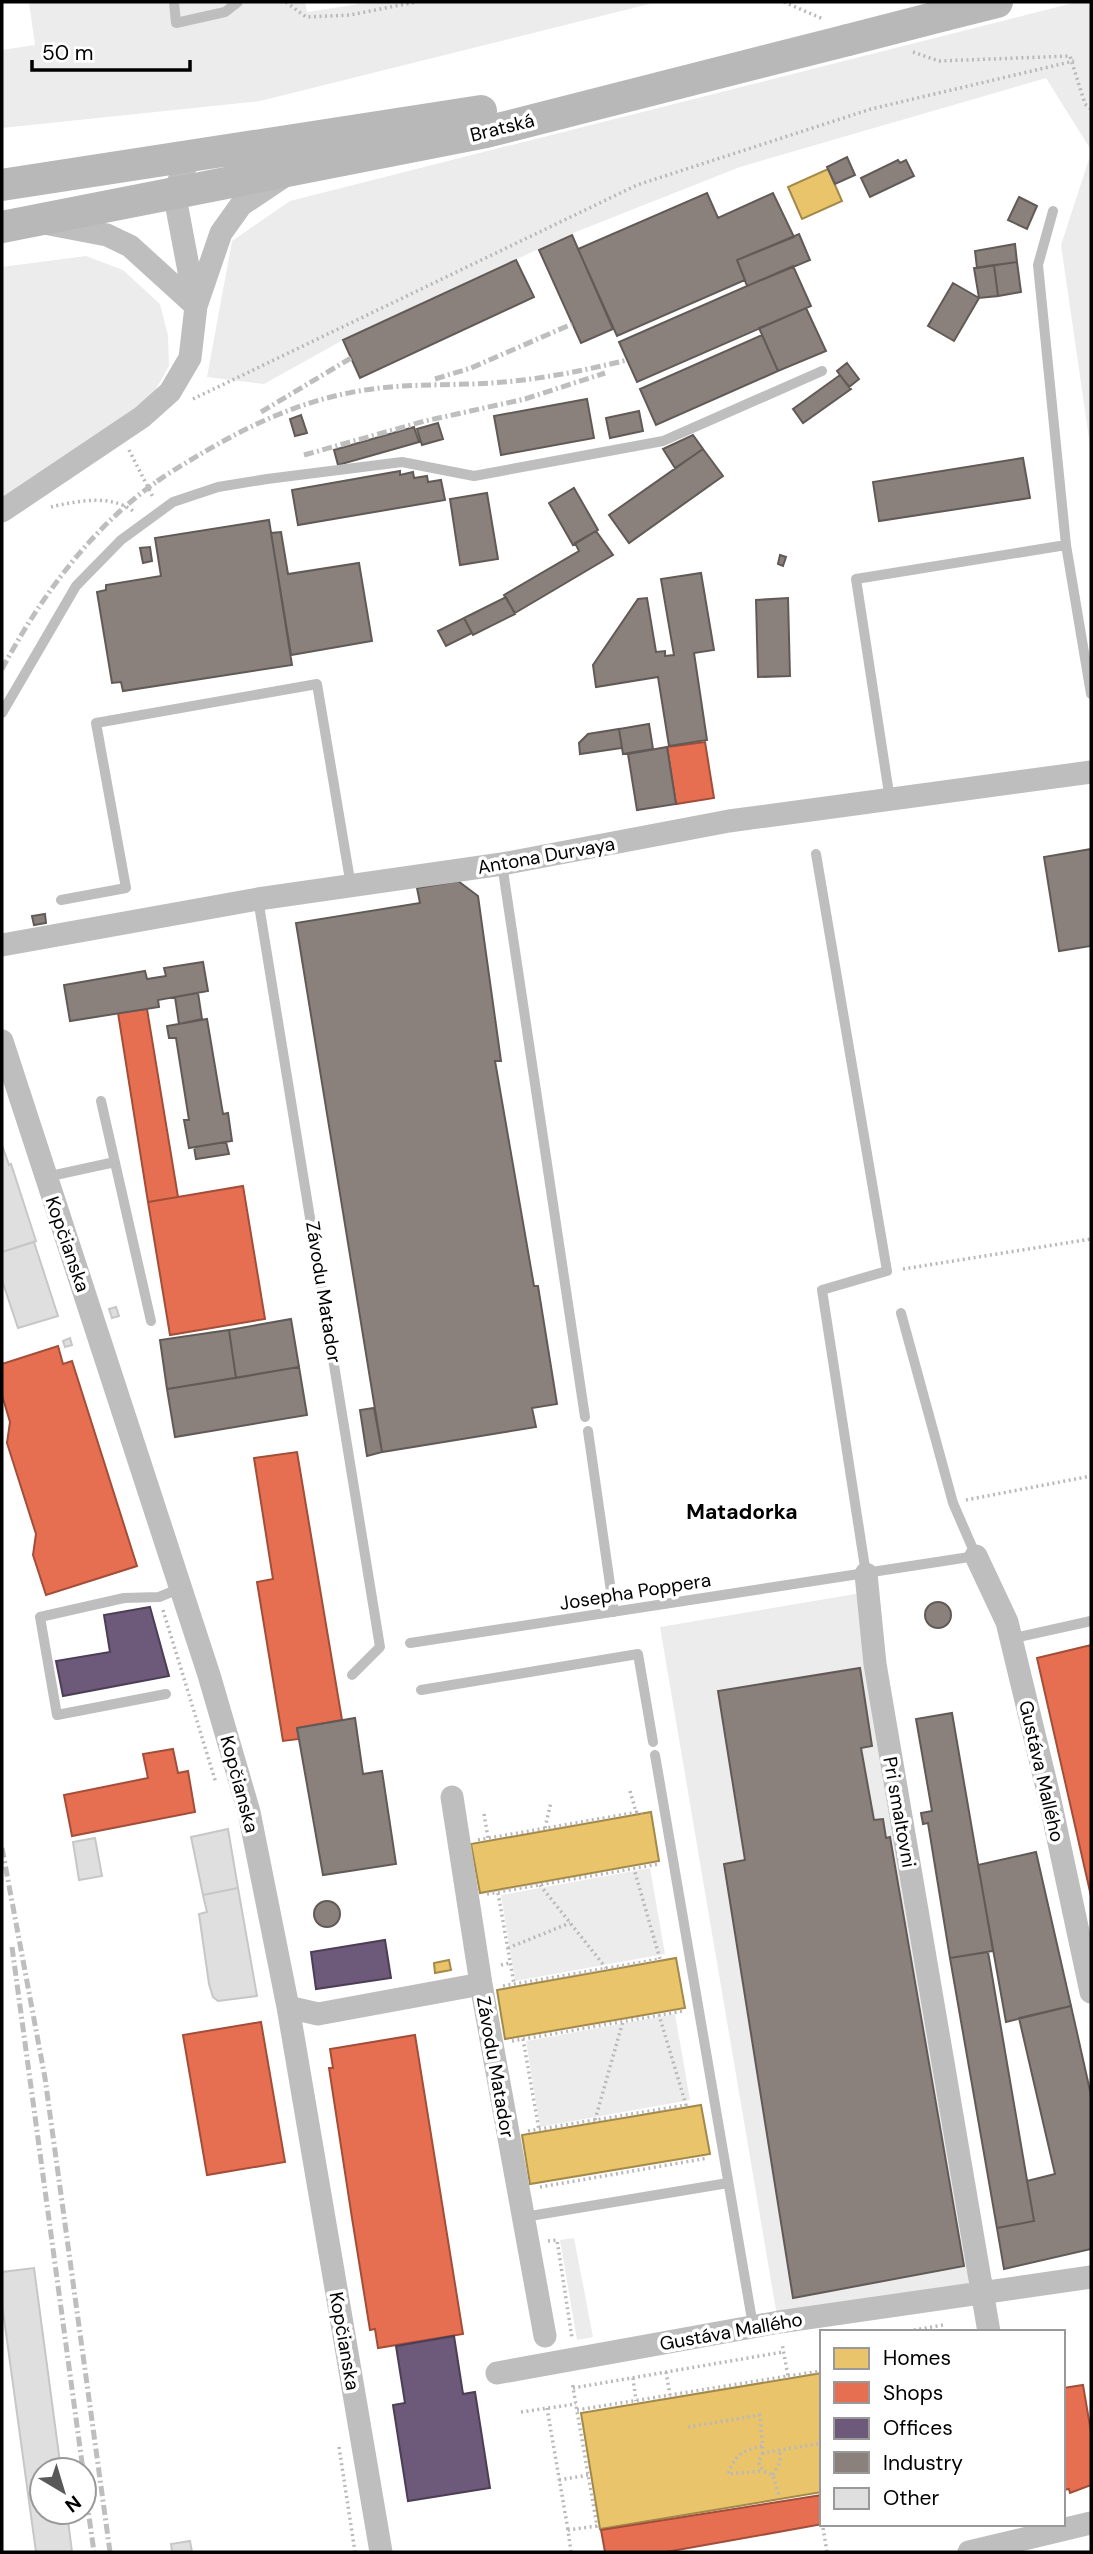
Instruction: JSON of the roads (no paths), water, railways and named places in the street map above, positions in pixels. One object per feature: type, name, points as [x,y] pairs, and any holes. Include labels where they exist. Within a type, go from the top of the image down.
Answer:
[{"type":"main road","name":"Bratská","points":[[2,227],[486,132],[938,9],[997,2]]},
{"type":"main road","name":"Bratská","points":[[2,186],[520,104],[837,37]]},
{"type":"street","points":[[191,154],[174,192],[196,306]]},
{"type":"street","points":[[142,163],[174,192]]},
{"type":"street","points":[[2,511],[142,417],[170,392],[190,358],[196,306],[221,233],[235,212],[257,193],[301,167]]},
{"type":"street","points":[[34,221],[107,235],[123,242],[137,251],[196,306]]},
{"type":"street","name":"Antona Durvaya","points":[[2,944],[258,899],[502,864],[729,821],[1091,772]]},
{"type":"street","name":"Kopčianska","points":[[2,1041],[181,1588],[249,1812],[288,2007],[381,2552]]},
{"type":"street","name":"Gustáva Mallého","points":[[976,1556],[1006,1622],[1049,1796],[1091,1992]]},
{"type":"street","name":"Pri smaltovni","points":[[866,1574],[875,1664],[989,2330]]},
{"type":"street","name":"Závodu Matador","points":[[452,1797],[468,1898],[490,1985],[492,2044],[545,2336]]},
{"type":"street","points":[[288,2007],[317,2014],[490,1985]]},
{"type":"street","name":"Gustáva Mallého","points":[[497,2373],[779,2322],[982,2295],[1091,2277]]},
{"type":"street","points":[[969,2552],[1024,2531],[1091,2523]]},
{"type":"lane","points":[[174,2],[176,23],[225,12],[238,2]]},
{"type":"lane","points":[[1053,211],[1038,265],[1066,545],[1091,694]]},
{"type":"lane","points":[[2,713],[76,586],[121,540],[173,502],[218,487],[402,462],[474,476],[663,441],[822,371]]},
{"type":"lane","points":[[890,800],[856,579],[1066,545]]},
{"type":"lane","points":[[61,900],[126,888],[96,723],[317,684],[351,886]]},
{"type":"lane","name":"Pri smaltovni","points":[[816,854],[887,1271],[822,1290],[866,1574]]},
{"type":"lane","points":[[502,864],[585,1417]]},
{"type":"lane","name":"Závodu Matador","points":[[258,899],[380,1647],[352,1675]]},
{"type":"lane","points":[[101,1101],[151,1321]]},
{"type":"lane","points":[[46,1177],[115,1162]]},
{"type":"lane","points":[[901,1313],[953,1503],[976,1556]]},
{"type":"lane","points":[[587,1431],[614,1612]]},
{"type":"lane","name":"Josepha Poppera","points":[[410,1643],[976,1556]]},
{"type":"lane","points":[[166,1694],[57,1715],[40,1617],[124,1598],[159,1597],[181,1588]]},
{"type":"lane","points":[[1010,1639],[1091,1620]]},
{"type":"lane","points":[[421,1690],[638,1654],[653,1742]]},
{"type":"lane","points":[[655,1755],[751,2314]]},
{"type":"lane","points":[[524,2217],[728,2183]]},
{"type":"railway","points":[[435,379],[471,368],[572,324]]},
{"type":"railway","points":[[261,412],[351,358]]},
{"type":"railway","points":[[157,481],[229,438],[279,414],[331,397],[392,387],[525,380],[627,360]]},
{"type":"railway","points":[[304,455],[425,421],[525,399],[605,373]]},
{"type":"railway","points":[[2,669],[52,588],[93,538],[139,495],[165,476]]},
{"type":"railway","points":[[2,1848],[45,2078],[110,2552]]},
{"type":"railway","points":[[12,1947],[81,2456]]},
{"type":"railway","points":[[90,2526],[94,2552]]},
{"type":"district","name":"Matadorka","points":[[742,1512]]}]
